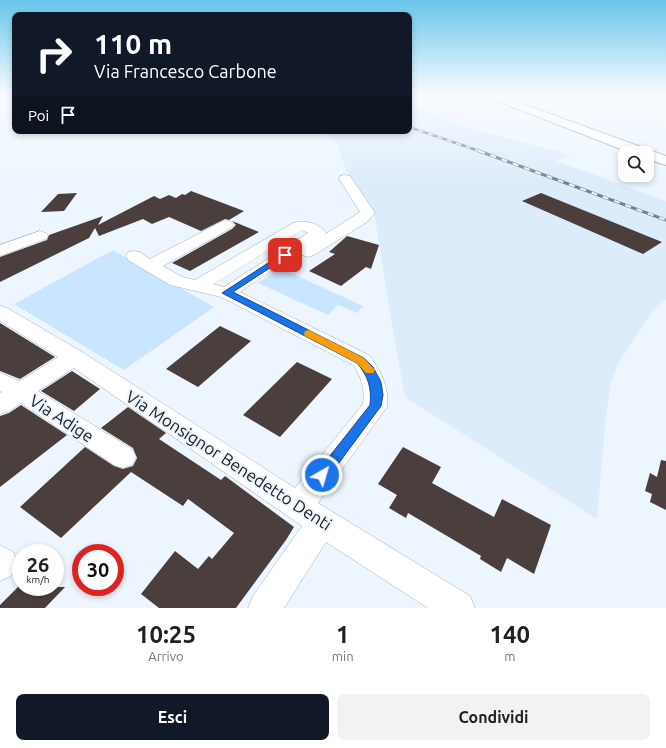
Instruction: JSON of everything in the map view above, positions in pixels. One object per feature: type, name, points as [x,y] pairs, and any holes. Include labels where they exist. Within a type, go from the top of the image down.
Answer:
[{"type":"street","points":[[562,123],[624,146]]},
{"type":"street","points":[[654,157],[666,161]]},
{"type":"street","points":[[274,262],[285,266],[362,219],[368,213],[345,178]]},
{"type":"street","points":[[151,265],[226,224]]},
{"type":"street","points":[[191,284],[298,226],[303,225],[316,230],[318,233],[227,293]]},
{"type":"street","points":[[0,251],[40,236]]},
{"type":"street","points":[[191,284],[264,236]]},
{"type":"street","points":[[134,256],[176,281],[227,293],[361,360],[369,370],[375,382],[377,395],[375,406],[311,514],[265,608]]},
{"type":"street","name":"Via Monsignor Benedetto Denti","points":[[0,312],[74,357],[311,514],[458,608]]},
{"type":"street","points":[[0,406],[74,357]]},
{"type":"street","name":"Via Adige","points":[[0,381],[21,392],[123,457]]},
{"type":"street","points":[[0,561],[2,563],[0,565]]},
{"type":"shaded area","points":[[412,123],[454,123],[571,155],[556,161],[666,201],[666,299],[652,312],[620,360],[611,382],[606,415],[597,519],[405,397],[375,218],[348,175],[336,142],[326,134],[412,134]]},
{"type":"shaded area","points":[[113,250],[214,307],[124,370],[14,304]]},
{"type":"shaded area","points":[[279,268],[363,306],[357,313],[338,305],[328,315],[258,283]]},
{"type":"building","points":[[191,191],[244,211],[229,220],[225,219],[201,231],[169,217],[152,224],[143,219],[99,236],[95,228],[89,238],[0,282],[0,257],[47,240],[49,235],[103,216],[98,225],[154,196],[160,199],[169,195],[176,198]]},
{"type":"building","points":[[77,193],[64,211],[41,212],[58,194]]},
{"type":"building","points":[[541,193],[662,242],[643,254],[522,201]]},
{"type":"building","points":[[232,221],[259,232],[190,271],[172,263],[232,229],[236,225]]},
{"type":"building","points":[[347,236],[379,245],[371,269],[366,267],[341,286],[309,271],[335,254],[329,252]]},
{"type":"building","points":[[0,323],[55,357],[20,379],[0,371]]},
{"type":"building","points":[[220,326],[251,341],[198,387],[166,369]]},
{"type":"building","points":[[297,362],[332,379],[280,437],[243,415]]},
{"type":"building","points":[[72,371],[100,389],[74,411],[41,391]]},
{"type":"building","points":[[21,405],[67,435],[0,487],[0,416],[9,413]]},
{"type":"building","points":[[128,407],[166,433],[159,439],[221,480],[225,476],[294,527],[236,608],[159,608],[141,594],[175,551],[198,569],[209,556],[212,559],[234,533],[188,499],[183,506],[131,472],[61,538],[20,507],[85,447],[114,466],[123,469],[133,466],[137,458],[133,448],[101,428]]},
{"type":"building","points":[[403,447],[441,467],[432,483],[494,517],[502,499],[551,525],[534,574],[507,558],[501,572],[480,559],[481,556],[408,513],[406,518],[389,508],[397,495],[378,484]]},
{"type":"building","points":[[661,460],[666,461],[666,510],[650,502],[652,494],[645,491],[650,473],[657,477]]},
{"type":"building","points":[[12,593],[12,596],[56,596],[45,608],[0,608],[0,605]]},
{"type":"railway","points":[[412,128],[482,152]]},
{"type":"railway","points":[[479,151],[666,220]]},
{"type":"slow traffic","points":[[309,334],[361,360],[369,370]]},
{"type":"route","points":[[285,255],[227,293],[361,360],[369,370],[375,382],[377,395],[375,406],[322,475]]}]
